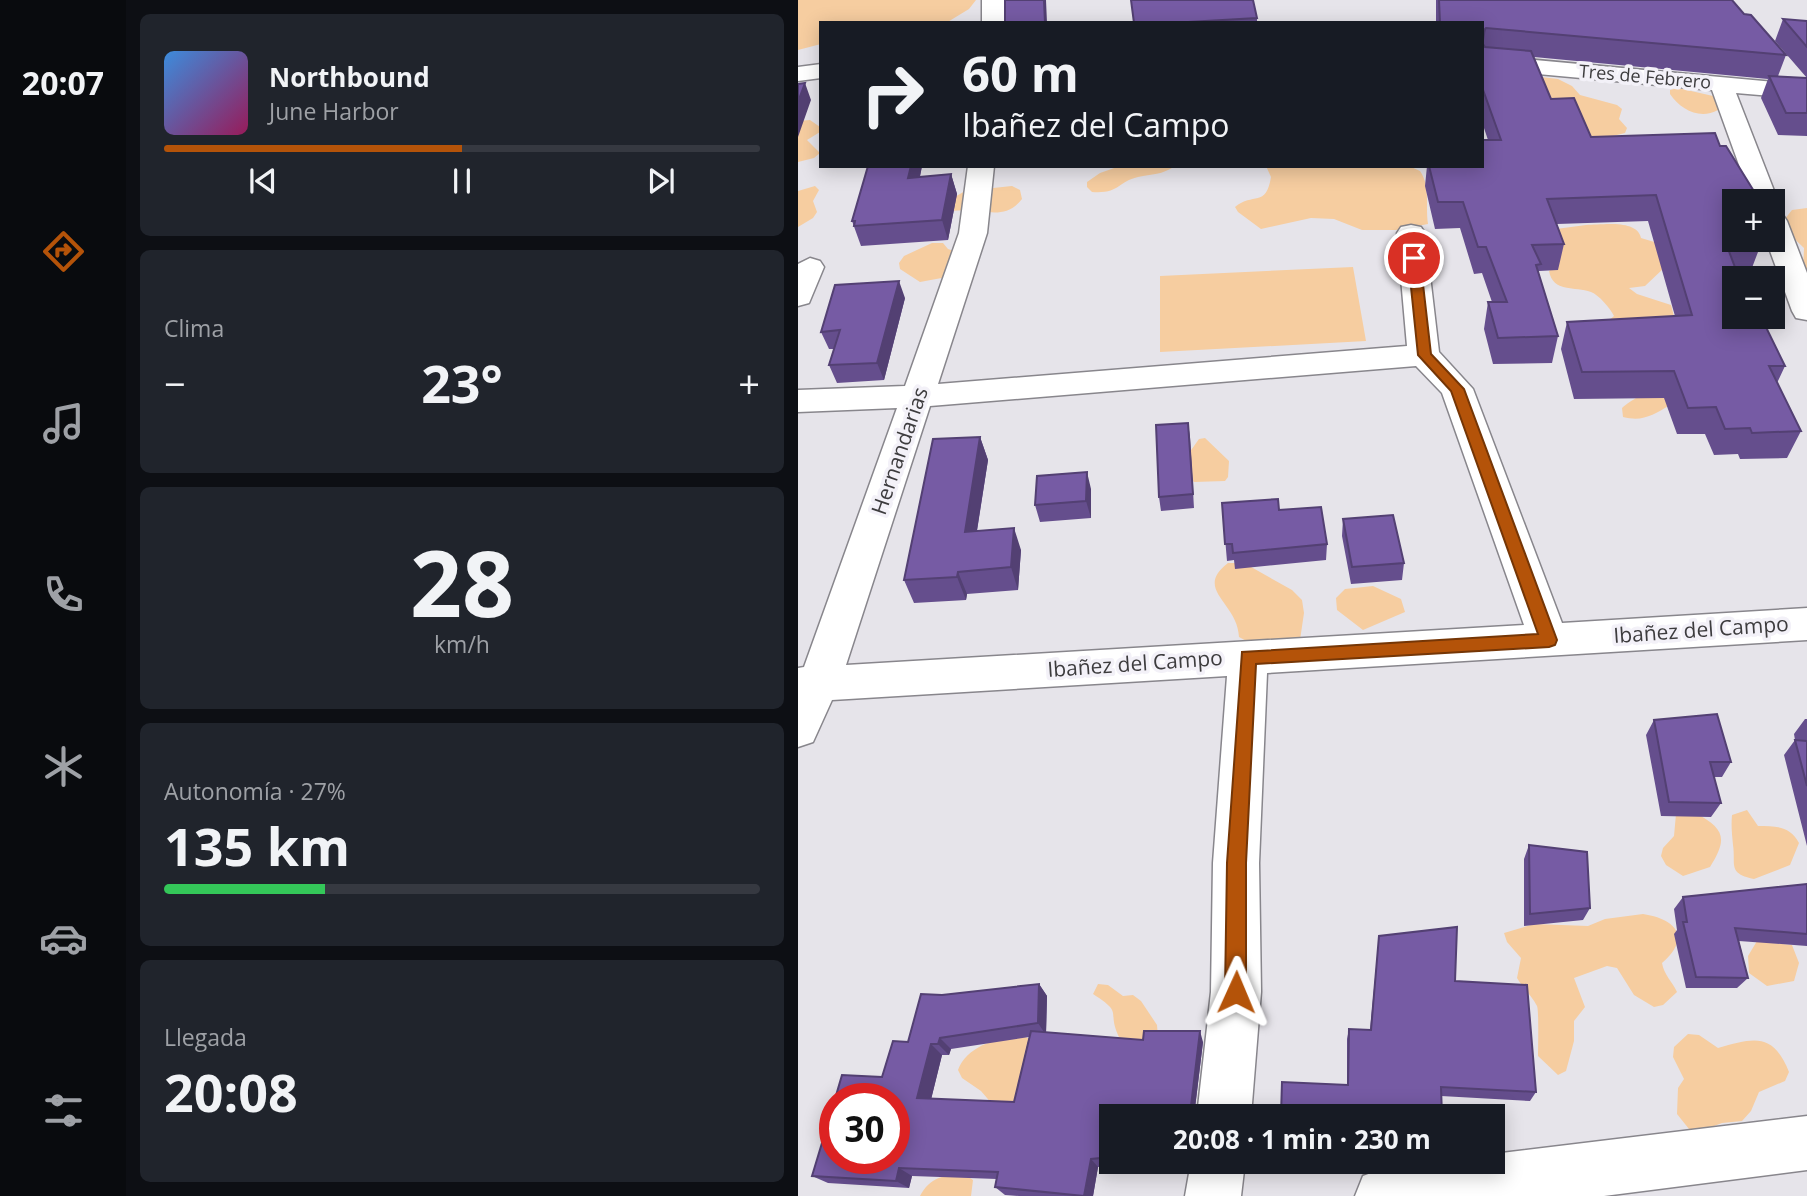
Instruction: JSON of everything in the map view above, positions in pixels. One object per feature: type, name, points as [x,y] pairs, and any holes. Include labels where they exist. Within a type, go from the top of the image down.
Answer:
[{"type":"street","points":[[993,0],[993,21]]},
{"type":"street","name":"Tres de Febrero","points":[[1484,62],[1805,91]]},
{"type":"street","points":[[798,74],[819,71]]},
{"type":"street","points":[[1786,71],[1805,91]]},
{"type":"street","points":[[1721,84],[1760,189]]},
{"type":"street","name":"Hernandarias","points":[[798,729],[809,685],[920,396],[973,233],[981,168]]},
{"type":"street","points":[[1411,233],[1424,355],[1457,389],[1549,640]]},
{"type":"street","points":[[1785,252],[1807,311]]},
{"type":"street","points":[[798,297],[810,267]]},
{"type":"street","points":[[798,401],[920,396],[1424,355]]},
{"type":"street","name":"Ibañez del Campo","points":[[809,685],[1807,624]]},
{"type":"street","points":[[1225,1104],[1236,992],[1236,863],[1248,657]]},
{"type":"street","points":[[1383,1196],[1807,1143]]},
{"type":"street","points":[[1213,1196],[1216,1174]]},
{"type":"shaded area","points":[[798,0],[976,0],[969,9],[949,21],[819,21],[819,45],[798,50]]},
{"type":"shaded area","points":[[1541,77],[1558,79],[1572,86],[1580,95],[1617,105],[1622,109],[1619,119],[1627,128],[1625,133],[1592,141],[1518,112]]},
{"type":"shaded area","points":[[1678,88],[1713,96],[1720,105],[1718,110],[1698,114],[1685,109],[1670,94],[1670,90]]},
{"type":"shaded area","points":[[810,120],[819,126],[819,133],[807,140],[819,154],[798,162],[798,121]]},
{"type":"shaded area","points":[[1114,168],[1172,168],[1131,179],[1108,191],[1092,192],[1087,187],[1087,182]]},
{"type":"shaded area","points":[[1267,168],[1413,168],[1420,171],[1425,183],[1428,224],[1396,230],[1362,230],[1334,219],[1311,218],[1261,229],[1235,207],[1266,193],[1271,177]]},
{"type":"shaded area","points":[[815,186],[819,190],[813,201],[817,212],[813,218],[798,227],[798,191]]},
{"type":"shaded area","points":[[1012,186],[1020,190],[1022,199],[1003,212],[949,211],[953,198],[965,191]]},
{"type":"shaded area","points":[[1807,208],[1807,276],[1803,271],[1804,248],[1785,230],[1785,219],[1792,210]]},
{"type":"shaded area","points":[[1586,225],[1626,226],[1638,232],[1641,238],[1661,244],[1664,268],[1645,286],[1629,288],[1637,294],[1671,305],[1675,320],[1607,322],[1614,316],[1597,296],[1585,290],[1566,288],[1555,283],[1549,271],[1556,266],[1556,229]]},
{"type":"shaded area","points":[[932,243],[943,243],[948,249],[966,255],[947,277],[920,282],[900,269],[899,263],[904,256]]},
{"type":"shaded area","points":[[1353,267],[1366,341],[1160,352],[1160,276]]},
{"type":"shaded area","points":[[1653,384],[1670,405],[1642,418],[1623,417],[1622,408]]},
{"type":"shaded area","points":[[1205,438],[1229,461],[1228,477],[1225,481],[1194,482],[1190,478],[1192,468],[1189,453],[1199,439]]},
{"type":"shaded area","points":[[1228,563],[1244,563],[1292,590],[1302,600],[1304,613],[1300,640],[1252,644],[1239,637],[1232,614],[1216,589],[1218,572]]},
{"type":"shaded area","points":[[1373,586],[1401,599],[1405,612],[1363,630],[1337,610],[1336,598],[1345,589]]},
{"type":"shaded area","points":[[1747,810],[1758,826],[1782,828],[1795,837],[1799,843],[1790,865],[1754,879],[1736,871],[1732,815]]},
{"type":"shaded area","points":[[1694,812],[1717,829],[1721,841],[1710,867],[1683,876],[1666,865],[1661,856],[1663,848],[1674,836],[1676,814]]},
{"type":"shaded area","points":[[1643,914],[1664,920],[1676,931],[1676,945],[1662,963],[1677,992],[1663,1005],[1654,1007],[1634,995],[1617,968],[1607,966],[1574,978],[1585,1007],[1574,1021],[1574,1041],[1566,1071],[1558,1075],[1538,1056],[1537,1006],[1517,978],[1521,958],[1507,942],[1504,933],[1534,924],[1588,926],[1605,919]]},
{"type":"shaded area","points":[[1757,941],[1792,945],[1799,963],[1794,981],[1767,986],[1749,973],[1748,956]]},
{"type":"shaded area","points":[[1098,984],[1108,985],[1123,996],[1133,995],[1141,1001],[1157,1025],[1158,1037],[1139,1069],[1118,1035],[1112,1009],[1093,994]]},
{"type":"shaded area","points":[[1688,1034],[1699,1035],[1718,1048],[1752,1041],[1769,1044],[1783,1059],[1789,1072],[1785,1081],[1759,1092],[1751,1111],[1742,1121],[1722,1123],[1693,1134],[1677,1114],[1678,1088],[1684,1079],[1673,1057],[1674,1047]]},
{"type":"shaded area","points":[[1019,1035],[1028,1038],[1033,1047],[1018,1103],[999,1112],[981,1091],[962,1078],[958,1070],[968,1055],[983,1045]]},
{"type":"shaded area","points":[[964,1174],[973,1180],[971,1196],[920,1196],[928,1185],[938,1178]]},
{"type":"building","points":[[1005,0],[1044,0],[1045,21],[1005,21]]},
{"type":"building","points":[[1131,0],[1253,0],[1257,18],[1206,21],[1134,21]]},
{"type":"building","points":[[1439,0],[1732,0],[1744,14],[1751,15],[1786,55],[1486,28],[1484,30],[1484,21],[1440,21]]},
{"type":"building","points":[[1783,19],[1807,21],[1807,47]]},
{"type":"building","points":[[1484,46],[1531,51],[1551,99],[1574,98],[1591,137],[1715,133],[1720,146],[1726,146],[1753,189],[1722,189],[1722,252],[1729,252],[1734,266],[1722,266],[1722,329],[1767,329],[1785,366],[1769,366],[1801,431],[1752,433],[1750,428],[1725,429],[1716,407],[1688,408],[1674,371],[1582,372],[1567,322],[1692,315],[1656,195],[1547,199],[1564,244],[1532,245],[1541,264],[1536,265],[1558,336],[1498,338],[1488,302],[1507,302],[1486,247],[1478,247],[1463,202],[1438,202],[1430,168],[1484,168],[1484,140],[1501,140],[1484,93]]},
{"type":"building","points":[[1769,76],[1807,78],[1807,113],[1786,113]]},
{"type":"building","points":[[805,83],[798,102],[798,84]]},
{"type":"building","points":[[867,168],[910,168],[908,178],[951,174],[942,220],[854,226],[855,221],[852,221]]},
{"type":"building","points":[[899,281],[877,363],[829,365],[840,330],[821,332],[835,285]]},
{"type":"building","points":[[1188,423],[1193,494],[1159,497],[1156,425]]},
{"type":"building","points":[[980,437],[965,532],[1014,528],[1011,567],[958,572],[957,577],[904,580],[933,439]]},
{"type":"building","points":[[1087,472],[1086,501],[1035,505],[1037,476]]},
{"type":"building","points":[[1278,499],[1279,510],[1321,507],[1327,544],[1233,553],[1232,544],[1225,544],[1222,503]]},
{"type":"building","points":[[1393,515],[1404,563],[1352,567],[1343,519]]},
{"type":"building","points":[[1717,714],[1731,762],[1710,762],[1721,803],[1669,802],[1654,720]]},
{"type":"building","points":[[1795,740],[1807,741],[1807,786]]},
{"type":"building","points":[[1529,845],[1587,852],[1590,908],[1530,914]]},
{"type":"building","points":[[1807,884],[1807,934],[1735,928],[1748,978],[1696,977],[1683,922],[1687,922],[1683,897]]},
{"type":"building","points":[[1457,927],[1455,981],[1527,985],[1536,1092],[1441,1087],[1442,1104],[1281,1104],[1282,1082],[1348,1085],[1349,1029],[1371,1030],[1379,936]]},
{"type":"building","points":[[1039,984],[1038,1023],[940,1038],[938,1044],[931,1044],[917,1098],[1014,1102],[1031,1031],[1143,1040],[1144,1031],[1200,1031],[1191,1104],[1099,1104],[1099,1158],[1091,1159],[1084,1196],[995,1187],[998,1172],[910,1168],[910,1083],[840,1083],[842,1075],[882,1077],[893,1041],[908,1042],[921,994],[942,995]]},
{"type":"building","points":[[819,1153],[819,1174],[898,1174],[896,1181],[812,1176]]},
{"type":"route","points":[[1236,992],[1236,863],[1248,657],[1549,640],[1457,389],[1424,355],[1414,258]]}]
